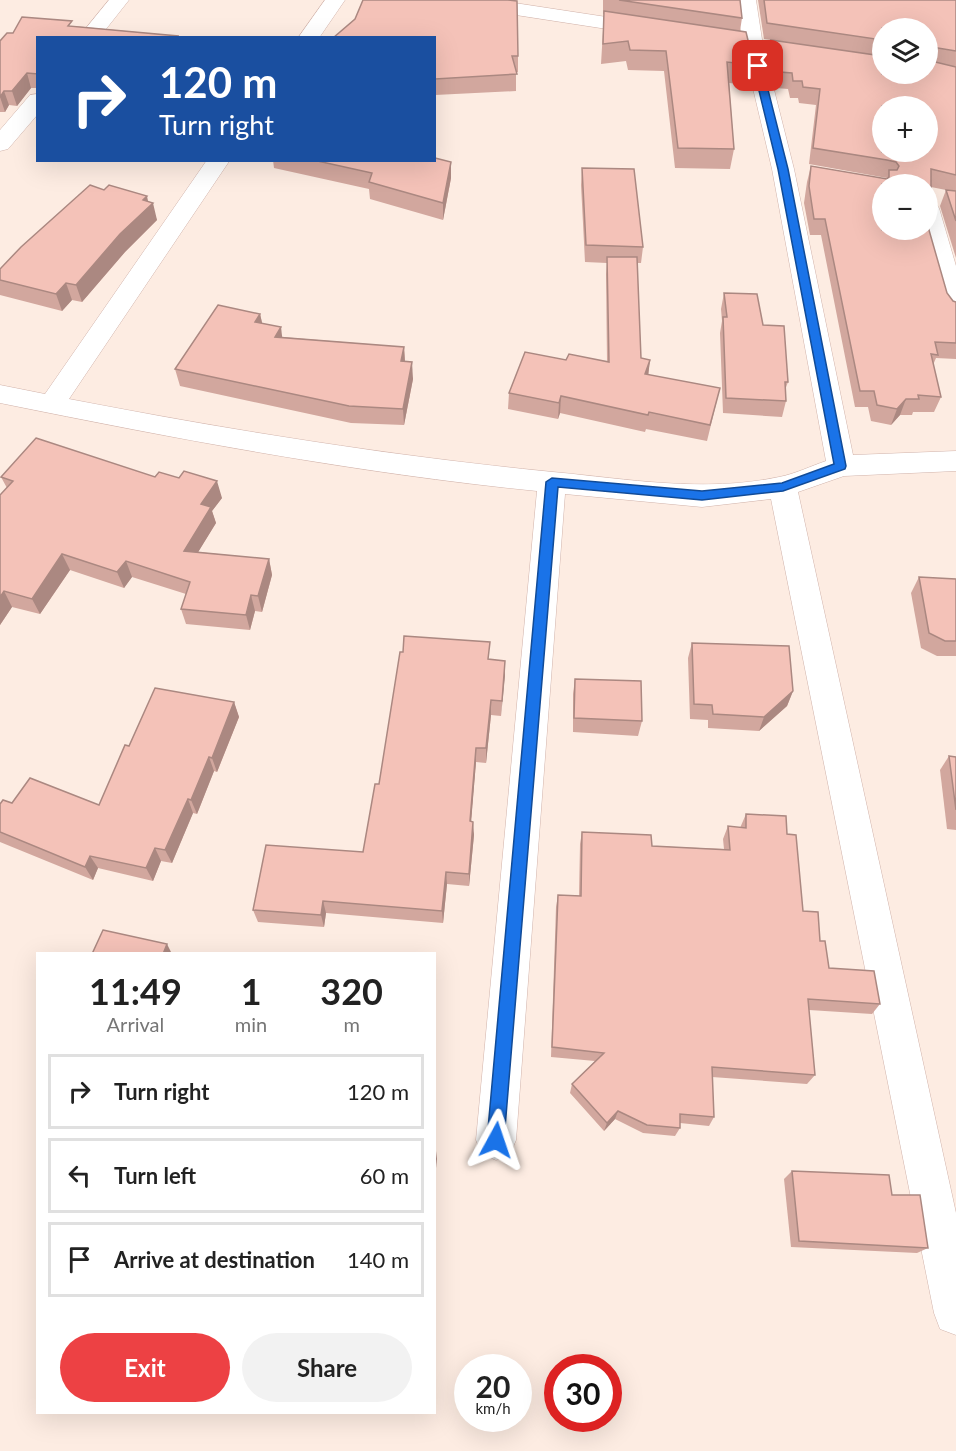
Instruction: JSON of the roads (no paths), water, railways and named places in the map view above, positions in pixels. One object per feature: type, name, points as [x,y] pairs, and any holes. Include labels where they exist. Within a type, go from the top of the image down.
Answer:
[{"type":"street","points":[[90,36],[119,0]]},
{"type":"street","points":[[309,36],[335,0]]},
{"type":"street","points":[[457,0],[670,33]]},
{"type":"street","points":[[746,0],[753,46],[794,171],[841,466]]},
{"type":"street","points":[[729,42],[776,50]]},
{"type":"street","points":[[6,137],[36,102]]},
{"type":"street","points":[[6,137],[36,133]]},
{"type":"street","points":[[51,405],[218,162]]},
{"type":"street","points":[[938,224],[956,309]]},
{"type":"street","points":[[0,394],[361,460],[552,482],[702,496],[783,487],[841,466],[884,462],[956,461]]},
{"type":"street","points":[[496,1140],[552,482]]},
{"type":"street","points":[[783,487],[956,1313]]}]
